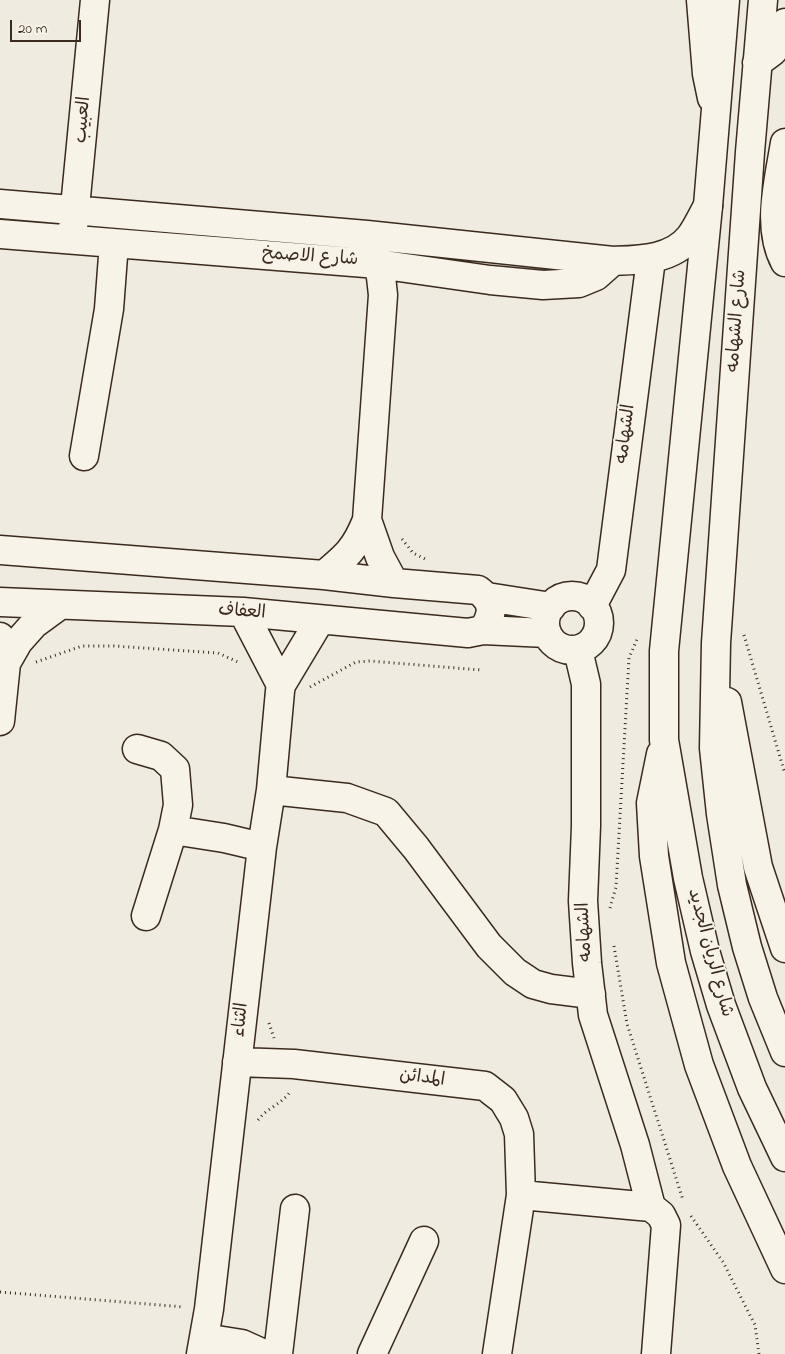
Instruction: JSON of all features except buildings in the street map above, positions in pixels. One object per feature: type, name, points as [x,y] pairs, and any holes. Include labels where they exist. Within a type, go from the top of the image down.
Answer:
[{"type":"street","name":"العبيب","points":[[72,240],[95,0]]},
{"type":"street","points":[[701,0],[707,74],[715,118]]},
{"type":"street","points":[[725,0],[708,206],[664,651],[664,740],[651,803],[654,856],[672,962],[698,1065],[737,1166],[785,1269]]},
{"type":"street","name":"شارع الشهامه","points":[[716,643],[763,0]]},
{"type":"street","points":[[757,64],[773,51],[785,23]]},
{"type":"street","points":[[785,143],[775,205],[777,239],[785,262]]},
{"type":"street","name":"شارع الاصمخ","points":[[0,204],[367,235],[613,261],[650,259],[670,253],[689,238],[708,206]]},
{"type":"street","name":"شارع الاصمخ","points":[[0,234],[378,264],[490,280],[543,285],[579,284],[596,276],[613,261]]},
{"type":"street","points":[[324,575],[345,557],[359,540],[367,520],[383,295],[378,264],[372,243],[367,235]]},
{"type":"street","points":[[84,456],[109,309],[114,243]]},
{"type":"street","name":"الشهامه","points":[[592,606],[611,570],[650,259]]},
{"type":"street","points":[[367,520],[380,557],[394,583]]},
{"type":"street","points":[[0,550],[324,575],[478,590],[487,597],[551,607]]},
{"type":"street","points":[[483,630],[489,621],[491,610],[487,597]]},
{"type":"street","points":[[576,597],[585,600],[592,606],[597,613],[599,622],[598,632],[593,640],[578,650],[568,650],[559,647],[552,641],[547,633],[545,624],[551,607],[558,600],[576,597]]},
{"type":"street","name":"العفاف","points":[[0,602],[243,612],[468,633],[483,630],[547,633]]},
{"type":"street","points":[[0,720],[3,650],[18,642],[29,630],[60,605]]},
{"type":"street","points":[[243,612],[281,685]]},
{"type":"street","name":"الثناء","points":[[202,1346],[209,1308],[262,847],[271,790],[281,685],[320,620]]},
{"type":"street","points":[[716,643],[758,867],[785,948]]},
{"type":"street","points":[[716,643],[714,748],[721,814],[732,885],[760,990],[785,1052]]},
{"type":"street","name":"الشهامه","points":[[578,650],[586,684],[586,826],[583,901],[587,964],[593,1015],[635,1145],[650,1207]]},
{"type":"street","name":"شارع الريان الجديد","points":[[664,740],[688,878],[705,951],[721,1005],[752,1088],[785,1157]]},
{"type":"street","points":[[137,749],[161,756],[175,769],[178,805],[174,830],[146,916]]},
{"type":"street","points":[[271,790],[347,798],[386,812],[416,848],[489,946],[515,972],[533,984],[551,989],[591,994]]},
{"type":"street","points":[[174,830],[224,838],[262,847]]},
{"type":"street","name":"المدائن","points":[[237,1062],[294,1064],[485,1086],[503,1100],[514,1118],[519,1134],[521,1195],[497,1354]]},
{"type":"street","points":[[521,1195],[650,1207],[661,1215],[666,1225],[656,1354]]},
{"type":"street","points":[[278,1354],[295,1210]]},
{"type":"street","points":[[372,1354],[424,1241]]},
{"type":"street","points":[[202,1346],[242,1344],[264,1354]]},
{"type":"path","points":[[741,628],[785,774]]},
{"type":"path","points":[[0,1292],[209,1308]]}]
